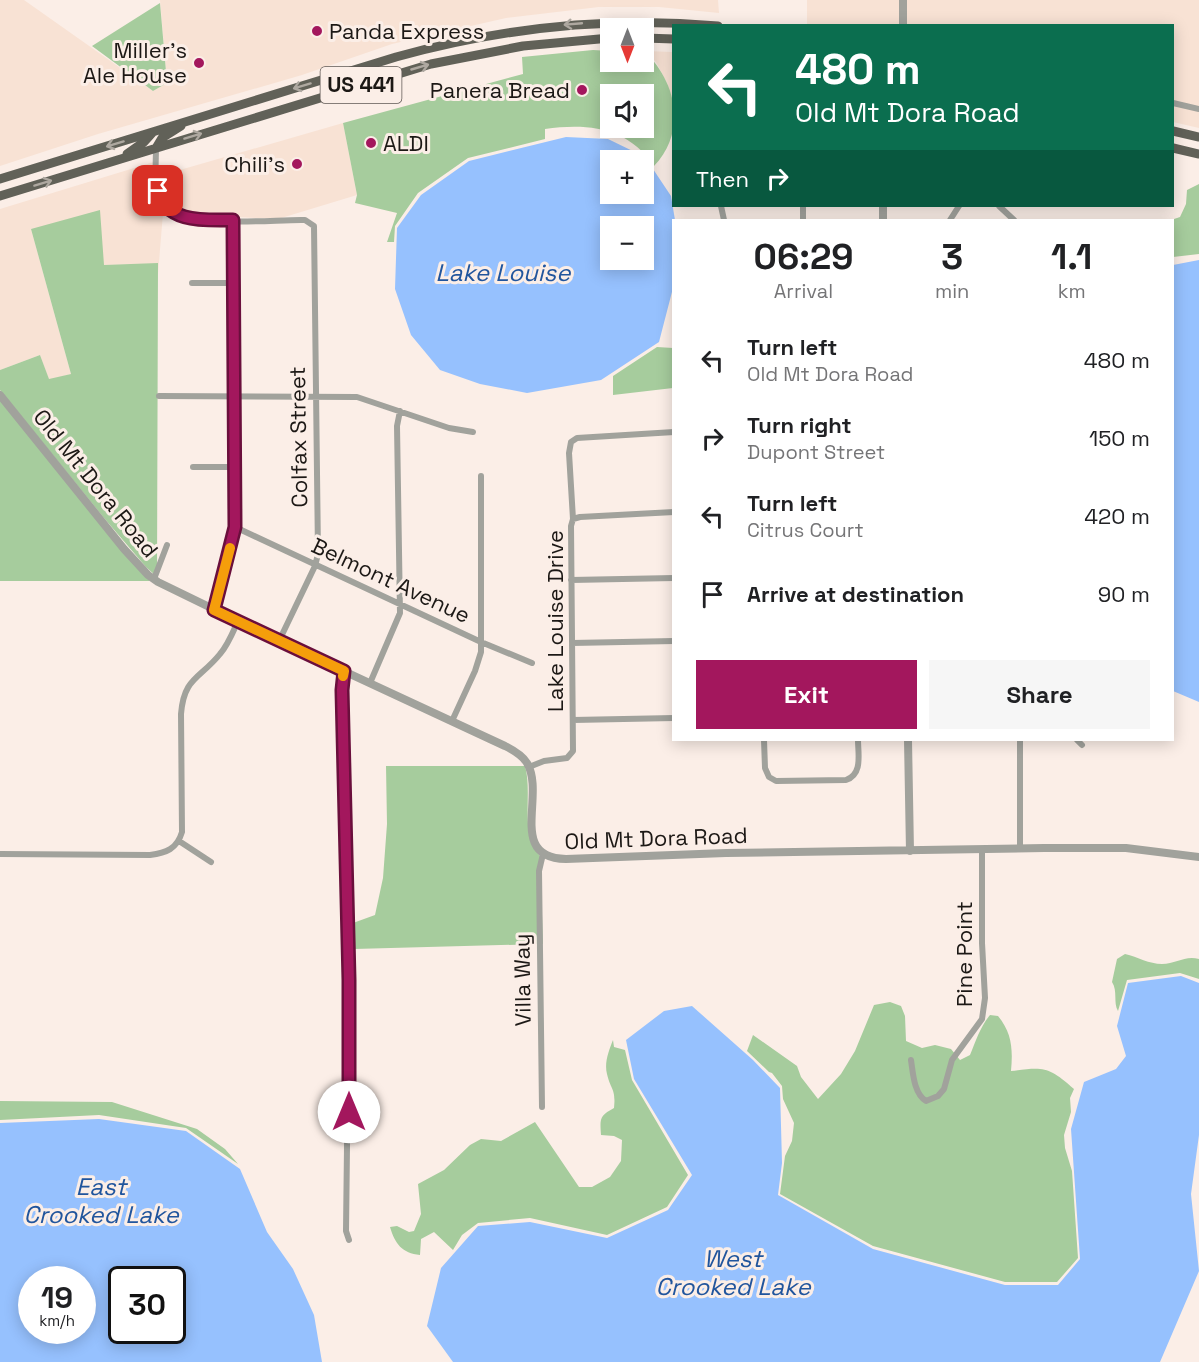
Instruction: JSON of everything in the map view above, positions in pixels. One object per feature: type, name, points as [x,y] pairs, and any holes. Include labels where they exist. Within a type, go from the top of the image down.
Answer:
[{"type":"main road","name":"US 441","points":[[0,179],[429,48],[523,29],[615,22],[672,24]]},
{"type":"main road","points":[[523,29],[523,46]]},
{"type":"main road","points":[[654,38],[672,39]]},
{"type":"main road","name":"US 441","points":[[0,196],[431,64],[523,46],[600,39]]},
{"type":"main road","points":[[156,148],[162,138],[191,120]]},
{"type":"main road","points":[[1174,131],[1199,137]]},
{"type":"main road","points":[[117,160],[144,142],[153,132]]},
{"type":"main road","points":[[1174,148],[1199,154]]},
{"type":"street","points":[[903,0],[903,24]]},
{"type":"street","points":[[1174,103],[1199,109]]},
{"type":"street","points":[[156,148],[157,188],[168,208],[178,215],[192,219],[233,220],[235,527],[214,610]]},
{"type":"street","points":[[1000,207],[1013,219]]},
{"type":"street","name":"Colfax Street","points":[[233,220],[305,220],[313,224],[315,232],[318,544],[315,566],[279,641]]},
{"type":"street","points":[[192,283],[233,283]]},
{"type":"street","name":"Old Mt Dora Road","points":[[0,395],[124,549],[154,579],[279,641],[505,746],[523,758],[529,767],[531,778],[533,837],[538,849],[554,859],[1020,848],[1126,848],[1199,857]]},
{"type":"street","points":[[159,396],[357,397],[450,428],[473,432]]},
{"type":"street","points":[[370,683],[400,613],[397,426],[400,411]]},
{"type":"street","name":"Lake Louise Drive","points":[[529,767],[544,760],[569,757],[573,751],[571,526],[573,519],[569,453],[571,442],[576,438],[672,432]]},
{"type":"street","points":[[194,467],[234,467]]},
{"type":"street","points":[[452,721],[475,671],[482,642],[482,476]]},
{"type":"street","points":[[573,519],[672,512]]},
{"type":"street","name":"Belmont Avenue","points":[[235,527],[315,566],[532,663]]},
{"type":"street","points":[[154,579],[167,545]]},
{"type":"street","points":[[571,580],[672,578]]},
{"type":"street","points":[[0,854],[150,855],[167,852],[178,841],[182,832],[181,714],[183,696],[191,681],[223,650],[238,621]]},
{"type":"street","points":[[572,644],[672,641]]},
{"type":"street","points":[[344,671],[342,690],[349,980],[346,1231],[349,1240]]},
{"type":"street","points":[[573,720],[672,718]]},
{"type":"street","points":[[764,741],[765,768],[769,777],[776,781],[851,778],[858,769],[858,741]]},
{"type":"street","points":[[908,741],[910,851]]},
{"type":"street","points":[[1020,741],[1020,848]]},
{"type":"street","points":[[178,841],[211,862]]},
{"type":"street","name":"Pine Point","points":[[911,1060],[913,1075],[921,1097],[926,1101],[938,1096],[946,1084],[952,1060],[982,1019],[985,998],[982,849]]},
{"type":"street","name":"Villa Way","points":[[542,1107],[539,871],[543,854]]},
{"type":"shaded area","points":[[0,0],[24,0],[153,91],[167,83],[160,0],[718,0],[719,13],[659,7],[599,7],[506,18],[392,44],[302,75],[98,134],[0,166]]},
{"type":"shaded area","points":[[807,0],[900,0],[900,24],[807,24]]},
{"type":"shaded area","points":[[906,0],[1199,0],[1199,128],[1174,122],[1174,24],[906,24]]},
{"type":"shaded area","points":[[654,51],[672,52],[672,99],[667,83],[654,60]]},
{"type":"shaded area","points":[[343,123],[357,195],[278,219],[180,214],[164,201],[158,274],[157,264],[104,265],[31,229],[71,374],[49,380],[40,355],[0,370],[0,209],[157,161],[159,176]]},
{"type":"green space","points":[[160,3],[167,83],[153,91],[92,46]]},
{"type":"green space","points":[[593,50],[600,50],[600,72],[654,72],[654,62],[664,77],[672,100],[671,138],[654,166],[654,150],[640,150],[623,138],[654,138],[654,84],[600,84],[600,130],[577,127],[545,129],[545,139],[468,158],[418,193],[395,226],[394,242],[387,242],[397,213],[355,203],[357,195],[343,123],[523,74],[522,57]]},
{"type":"green space","points":[[1199,184],[1199,254],[1174,257],[1174,219],[1180,217],[1186,204],[1187,190]]},
{"type":"green space","points":[[100,210],[104,265],[158,263],[157,577],[104,518],[0,390],[0,370],[40,355],[49,379],[71,374],[31,229]]},
{"type":"green space","points":[[657,347],[672,348],[672,388],[613,395],[613,376]]},
{"type":"green space","points":[[0,400],[150,581],[0,581]]},
{"type":"green space","points":[[386,766],[525,766],[528,825],[534,847],[540,856],[543,944],[354,949],[353,923],[375,915],[383,878],[387,824]]},
{"type":"green space","points":[[1125,954],[1157,964],[1167,964],[1189,958],[1199,959],[1199,979],[1180,973],[1127,980],[1118,1011],[1112,982],[1117,959]]},
{"type":"green space","points":[[890,1002],[901,1006],[905,1016],[906,1041],[922,1048],[935,1045],[951,1049],[960,1060],[970,1055],[990,1015],[998,1016],[1011,1042],[1011,1071],[1045,1070],[1058,1076],[1074,1089],[1070,1098],[1071,1112],[1064,1135],[1065,1148],[1072,1171],[1078,1258],[1057,1282],[1005,1282],[873,1246],[780,1194],[785,1156],[792,1141],[794,1123],[783,1099],[782,1086],[772,1073],[747,1051],[753,1035],[797,1066],[801,1077],[818,1099],[841,1074],[855,1051],[874,1005]]},
{"type":"green space","points":[[613,1040],[614,1047],[625,1050],[632,1080],[688,1175],[667,1207],[607,1235],[530,1218],[478,1223],[462,1235],[453,1250],[434,1232],[421,1239],[420,1255],[400,1247],[390,1227],[397,1226],[409,1232],[414,1231],[421,1214],[418,1184],[444,1170],[470,1145],[481,1139],[501,1141],[535,1122],[579,1187],[592,1187],[610,1177],[621,1161],[622,1140],[614,1136],[601,1135],[600,1125],[606,1113],[614,1108],[614,1093],[606,1065]]},
{"type":"green space","points":[[0,1101],[112,1102],[197,1129],[225,1149],[238,1164],[186,1128],[99,1115],[0,1120]]},
{"type":"water","name":"Lake Louise","points":[[566,137],[608,139],[631,150],[600,150],[600,204],[654,204],[654,170],[671,196],[675,219],[672,219],[672,292],[659,342],[601,380],[527,393],[480,384],[440,370],[411,335],[395,289],[397,228],[421,195],[469,161]]},
{"type":"water","points":[[1199,260],[1199,702],[1174,691],[1174,265]]},
{"type":"water","name":"West Crooked Lake","points":[[1181,976],[1199,983],[1199,1135],[1191,1194],[1199,1271],[1160,1362],[453,1362],[427,1326],[441,1268],[478,1226],[530,1222],[607,1238],[668,1210],[692,1175],[634,1079],[626,1040],[664,1011],[692,1006],[753,1060],[780,1088],[782,1163],[778,1195],[873,1249],[1005,1285],[1058,1285],[1080,1259],[1071,1129],[1084,1082],[1116,1069],[1126,1056],[1117,1026],[1128,983]]},
{"type":"water","name":"East Crooked Lake","points":[[99,1119],[186,1131],[240,1169],[267,1232],[293,1269],[314,1315],[322,1362],[0,1362],[0,1123]]},
{"type":"slow traffic","points":[[230,548],[214,610],[344,671],[343,676]]},
{"type":"place","name":"Panda Express","points":[[317,31]]},
{"type":"place","name":"Miller's Ale House","points":[[199,63]]},
{"type":"place","name":"Panera Bread","points":[[582,90]]},
{"type":"place","name":"ALDI","points":[[371,143]]},
{"type":"place","name":"Chili's","points":[[297,164]]},
{"type":"route","points":[[158,191],[168,208],[183,217],[233,220],[235,527],[214,610],[344,671],[342,690],[349,980],[349,1112]]}]
